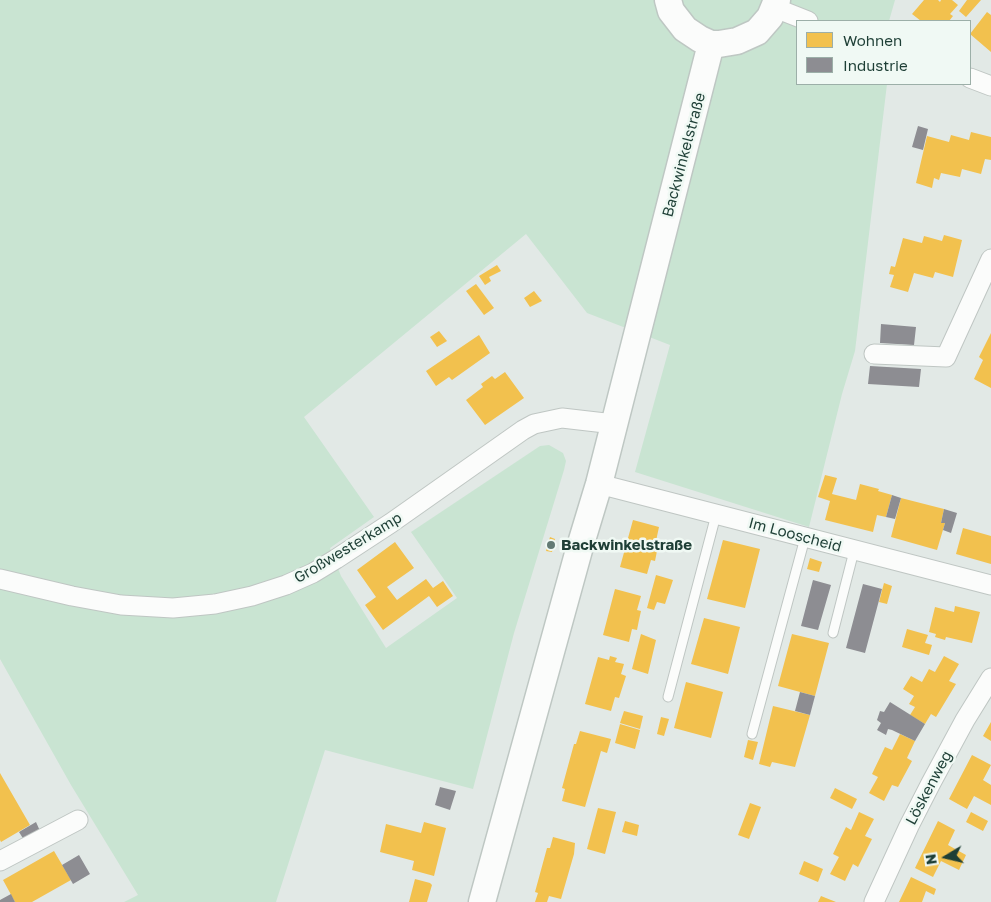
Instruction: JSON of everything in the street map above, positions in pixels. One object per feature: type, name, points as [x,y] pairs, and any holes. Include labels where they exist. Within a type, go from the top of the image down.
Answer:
[{"type":"main road","points":[[668,0],[672,11],[685,29],[712,44],[728,43],[748,37],[764,25],[776,4]]},
{"type":"main road","name":"Backwinkelstraße","points":[[482,902],[599,484],[712,44]]},
{"type":"street","points":[[776,4],[806,20]]},
{"type":"street","points":[[971,78],[991,86]]},
{"type":"street","points":[[874,354],[946,357],[991,259]]},
{"type":"street","name":"Großwesterkamp","points":[[0,579],[121,606],[173,608],[215,604],[252,596],[286,585],[321,568],[391,523],[515,435],[534,424],[562,418],[614,424]]},
{"type":"street","name":"Im Looscheid","points":[[599,484],[991,585]]},
{"type":"street","name":"Löskenweg","points":[[874,902],[931,783],[965,720],[991,678]]},
{"type":"street","points":[[0,862],[78,820]]},
{"type":"lane","points":[[668,697],[716,515]]},
{"type":"lane","points":[[752,734],[805,538]]},
{"type":"lane","points":[[833,633],[854,551]]},
{"type":"green space","points":[[0,0],[895,0],[889,20],[796,20],[796,85],[887,85],[855,351],[842,394],[809,527],[635,472],[670,345],[587,313],[526,234],[304,417],[374,517],[330,548],[341,576],[386,648],[457,598],[411,532],[540,446],[549,445],[563,453],[566,461],[564,470],[514,633],[473,789],[325,750],[276,902],[124,902],[138,895],[71,785],[0,659]]},
{"type":"building: Wohnen","points":[[924,0],[938,0],[940,2],[941,0],[952,0],[958,5],[950,14],[953,16],[950,20],[920,20],[912,14]]},
{"type":"building: Wohnen","points":[[967,0],[981,0],[966,17],[959,11]]},
{"type":"building: Wohnen","points":[[987,12],[991,15],[991,52],[971,35]]},
{"type":"building: Wohnen","points":[[971,132],[991,137],[991,160],[985,159],[981,174],[962,169],[960,177],[941,173],[939,180],[934,178],[932,188],[916,183],[927,136],[949,142],[951,135],[969,140]]},
{"type":"building: Wohnen","points":[[944,235],[962,240],[953,277],[935,272],[933,278],[914,273],[908,292],[890,287],[894,275],[889,274],[891,266],[895,267],[903,238],[922,243],[924,236],[942,241]]},
{"type":"building: Wohnen","points":[[497,265],[501,271],[489,277],[491,281],[485,285],[479,276]]},
{"type":"building: Wohnen","points":[[476,284],[494,308],[484,315],[466,291]]},
{"type":"building: Wohnen","points":[[534,291],[542,301],[530,307],[524,298]]},
{"type":"building: Wohnen","points":[[439,331],[447,341],[437,347],[430,337]]},
{"type":"building: Wohnen","points":[[991,333],[991,388],[974,379],[983,360],[979,357]]},
{"type":"building: Wohnen","points":[[479,335],[490,353],[452,380],[449,377],[436,386],[426,371]]},
{"type":"building: Wohnen","points":[[505,372],[524,398],[485,425],[466,400],[483,387],[481,384],[492,376],[495,379]]},
{"type":"building: Wohnen","points":[[825,475],[837,478],[832,494],[856,500],[860,484],[892,495],[886,517],[877,515],[873,532],[825,520],[830,501],[818,497]]},
{"type":"building: Wohnen","points":[[901,498],[944,509],[941,523],[945,523],[937,550],[891,537]]},
{"type":"building: Wohnen","points":[[633,520],[659,527],[656,541],[660,542],[655,561],[651,560],[647,574],[620,567]]},
{"type":"building: Wohnen","points":[[963,528],[991,536],[991,564],[956,554]]},
{"type":"building: Wohnen","name":"Backwinkelstraße","points":[[550,537],[555,539],[552,552],[546,551]]},
{"type":"building: Wohnen","points":[[723,540],[760,549],[745,608],[707,599]]},
{"type":"building: Wohnen","points":[[395,542],[414,568],[387,587],[397,600],[426,579],[433,588],[443,581],[453,596],[437,607],[429,596],[383,630],[365,605],[376,597],[357,570]]},
{"type":"building: Wohnen","points":[[810,558],[822,562],[819,572],[807,569]]},
{"type":"building: Wohnen","points":[[656,575],[673,580],[665,604],[657,602],[654,610],[647,608]]},
{"type":"building: Wohnen","points":[[884,583],[892,586],[887,604],[879,602]]},
{"type":"building: Wohnen","points":[[615,589],[641,596],[637,610],[641,611],[637,630],[632,629],[629,642],[603,635]]},
{"type":"building: Wohnen","points":[[955,606],[980,612],[972,643],[946,637],[945,640],[935,637],[936,634],[929,632],[935,607],[954,612]]},
{"type":"building: Wohnen","points":[[704,618],[740,627],[728,674],[691,664]]},
{"type":"building: Wohnen","points":[[907,629],[928,635],[925,643],[932,645],[929,655],[902,647]]},
{"type":"building: Wohnen","points":[[641,634],[656,640],[648,674],[632,669]]},
{"type":"building: Wohnen","points":[[792,634],[829,643],[815,696],[778,686]]},
{"type":"building: Wohnen","points":[[610,656],[617,658],[615,662],[624,664],[621,674],[626,676],[619,698],[615,697],[611,711],[585,704],[598,657],[609,660]]},
{"type":"building: Wohnen","points":[[944,656],[959,664],[949,681],[956,684],[936,717],[931,714],[925,724],[910,715],[915,707],[909,704],[914,696],[903,689],[911,676],[922,682],[929,669],[935,672]]},
{"type":"building: Wohnen","points":[[686,682],[723,692],[711,738],[674,728]]},
{"type":"building: Wohnen","points":[[773,706],[810,715],[795,767],[772,762],[770,767],[759,764]]},
{"type":"building: Wohnen","points":[[624,711],[643,716],[640,729],[620,723]]},
{"type":"building: Wohnen","points":[[661,717],[669,719],[664,736],[657,734]]},
{"type":"building: Wohnen","points":[[991,722],[991,741],[983,736]]},
{"type":"building: Wohnen","points":[[620,724],[640,730],[635,749],[615,743]]},
{"type":"building: Wohnen","points":[[580,731],[611,739],[607,753],[601,751],[585,807],[562,801],[565,789],[562,788],[574,744],[576,744]]},
{"type":"building: Wohnen","points":[[900,734],[915,741],[907,758],[912,761],[898,787],[892,785],[884,801],[869,793],[878,777],[872,774],[885,747],[892,750]]},
{"type":"building: Wohnen","points":[[748,740],[758,742],[753,760],[744,757]]},
{"type":"building: Wohnen","points":[[972,755],[991,765],[983,780],[991,785],[991,805],[974,796],[967,809],[949,799]]},
{"type":"building: Wohnen","points":[[0,773],[30,825],[1,842],[0,840]]},
{"type":"building: Wohnen","points":[[835,788],[857,799],[852,809],[830,798]]},
{"type":"building: Wohnen","points":[[750,803],[761,807],[749,839],[738,835]]},
{"type":"building: Wohnen","points":[[598,808],[616,812],[605,854],[587,849]]},
{"type":"building: Wohnen","points":[[859,812],[874,819],[865,836],[872,839],[858,867],[853,864],[845,881],[830,874],[839,857],[833,854],[846,827],[851,830]]},
{"type":"building: Wohnen","points":[[971,812],[988,821],[983,831],[966,822]]},
{"type":"building: Wohnen","points":[[625,821],[639,825],[637,836],[622,832]]},
{"type":"building: Wohnen","points":[[938,821],[955,830],[948,845],[966,855],[959,870],[941,861],[933,877],[915,868]]},
{"type":"building: Wohnen","points":[[424,822],[446,828],[434,876],[412,870],[414,861],[380,852],[386,824],[421,833]]},
{"type":"building: Wohnen","points":[[553,837],[575,843],[574,854],[561,899],[549,896],[547,902],[535,902],[538,893],[535,892],[547,848],[550,848]]},
{"type":"building: Wohnen","points":[[54,851],[71,880],[32,902],[15,902],[3,880]]},
{"type":"building: Wohnen","points":[[804,861],[823,869],[818,882],[799,874]]},
{"type":"building: Wohnen","points":[[911,877],[936,889],[934,895],[926,891],[922,902],[899,902]]},
{"type":"building: Wohnen","points":[[415,879],[432,885],[427,902],[409,902]]},
{"type":"building: Wohnen","points":[[821,896],[836,902],[818,902]]},
{"type":"building: Industrie","points":[[918,126],[928,129],[923,150],[912,147]]},
{"type":"building: Industrie","points":[[881,324],[916,327],[914,345],[880,343]]},
{"type":"building: Industrie","points":[[870,366],[921,369],[919,387],[868,384]]},
{"type":"building: Industrie","points":[[892,495],[901,498],[895,519],[886,517]]},
{"type":"building: Industrie","points":[[944,509],[957,513],[951,533],[943,530],[945,523],[941,523]]},
{"type":"building: Industrie","points":[[813,580],[831,585],[818,630],[801,626]]},
{"type":"building: Industrie","points":[[863,584],[882,589],[865,653],[846,648]]},
{"type":"building: Industrie","points":[[800,692],[815,696],[810,715],[795,711]]},
{"type":"building: Industrie","points":[[890,702],[925,724],[915,741],[892,730],[888,729],[886,735],[877,730],[881,723],[877,720],[880,711],[884,712]]},
{"type":"building: Industrie","points":[[440,787],[456,791],[450,810],[435,805]]},
{"type":"building: Industrie","points":[[36,822],[40,831],[24,840],[19,832]]},
{"type":"building: Industrie","points":[[79,855],[90,874],[73,884],[62,865]]},
{"type":"building: Industrie","points":[[11,894],[15,902],[0,902],[0,900]]},
{"type":"place","name":"Backwinkelstraße","points":[[551,545]]}]
